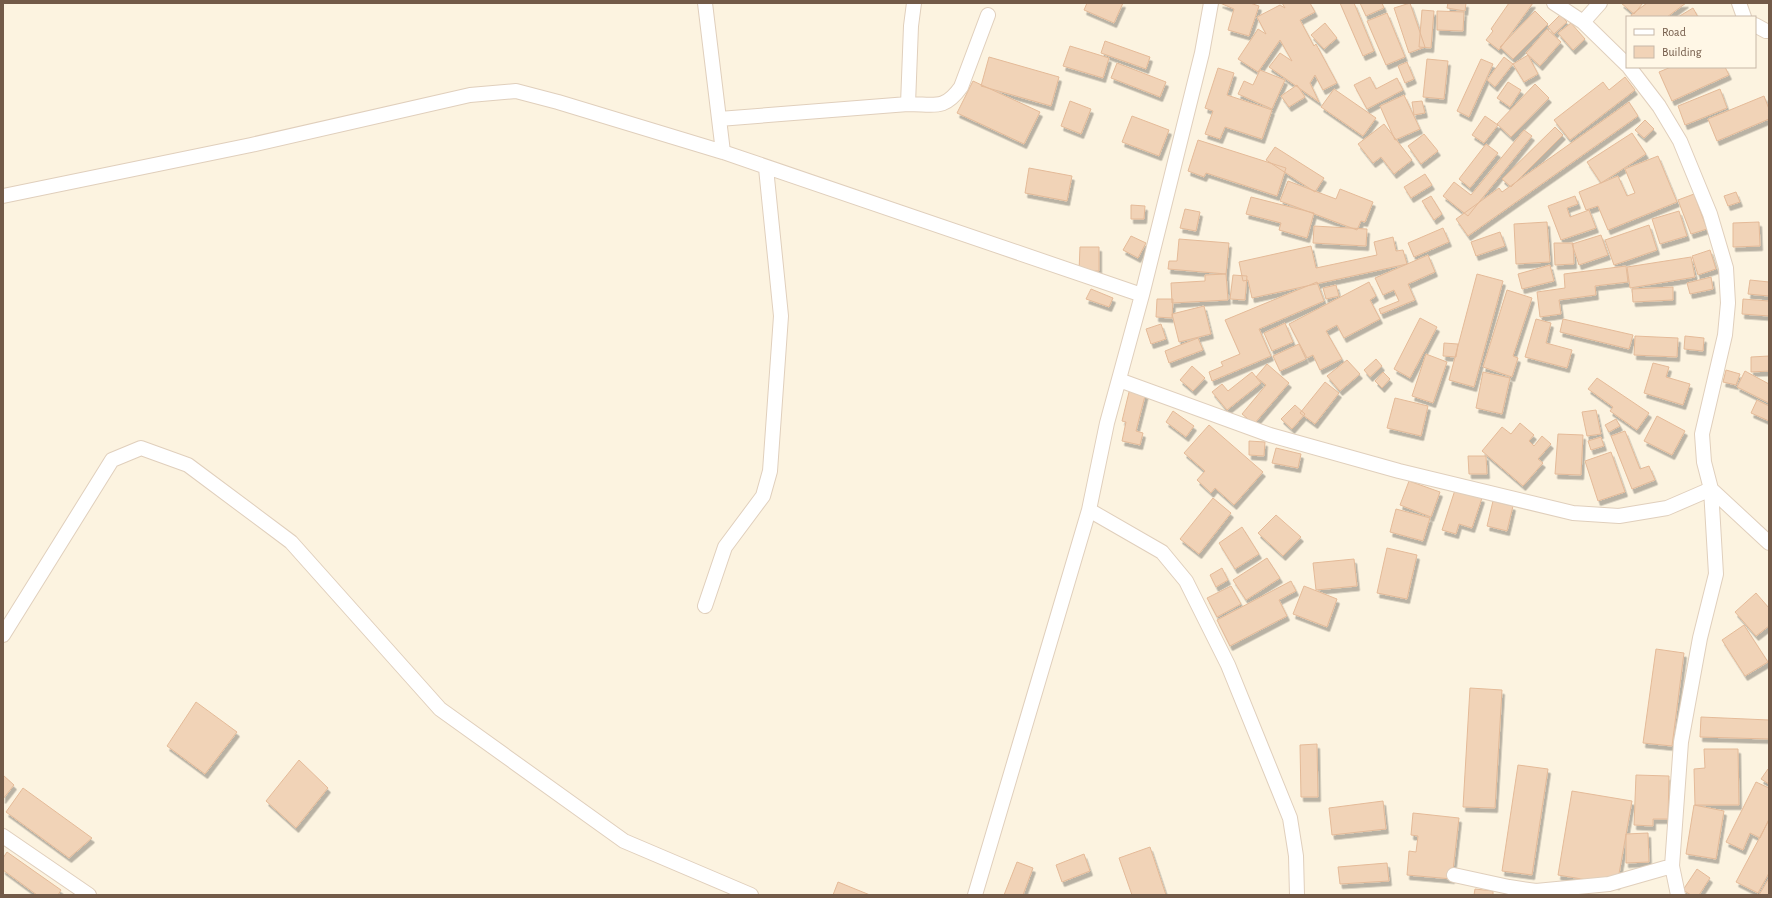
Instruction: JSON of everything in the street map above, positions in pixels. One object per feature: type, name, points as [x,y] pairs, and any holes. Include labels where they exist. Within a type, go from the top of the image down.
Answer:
[{"type":"street","points":[[705,3],[723,152]]},
{"type":"street","points":[[908,104],[911,26],[914,3]]},
{"type":"street","points":[[975,895],[1088,510],[1107,423],[1142,295],[1202,53],[1211,3]]},
{"type":"street","points":[[1554,3],[1584,22],[1626,64]]},
{"type":"street","points":[[1584,22],[1600,3]]},
{"type":"street","points":[[1739,3],[1744,16]]},
{"type":"street","points":[[719,119],[908,104],[945,104],[954,97],[961,87],[988,15]]},
{"type":"street","points":[[1756,26],[1769,31]]},
{"type":"street","points":[[1630,68],[1659,106],[1680,141],[1710,214],[1726,268],[1728,303],[1724,335],[1702,434],[1704,462],[1711,489],[1716,574],[1700,638],[1681,742],[1672,866],[1678,895]]},
{"type":"street","points":[[3,196],[251,145],[470,95],[516,91],[558,102],[723,152],[766,168],[1142,295]]},
{"type":"street","points":[[705,606],[725,547],[763,496],[770,471],[781,316],[766,168]]},
{"type":"street","points":[[1119,380],[1270,436],[1399,471],[1574,512],[1619,516],[1667,508],[1711,489]]},
{"type":"street","points":[[3,635],[112,460],[141,448],[188,465],[291,542],[440,709],[624,841],[751,895]]},
{"type":"street","points":[[1711,489],[1769,543]]},
{"type":"street","points":[[1088,510],[1162,552],[1186,581],[1228,665],[1290,818],[1296,856],[1297,895]]},
{"type":"street","points":[[3,836],[89,895]]},
{"type":"street","points":[[1454,875],[1536,893],[1609,884],[1672,866]]},
{"type":"building","points":[[1087,3],[1123,3],[1114,23],[1084,10]]},
{"type":"building","points":[[1220,3],[1250,3],[1259,6],[1249,36],[1228,30],[1234,9]]},
{"type":"building","points":[[1282,3],[1310,3],[1315,12],[1300,20],[1314,46],[1316,44],[1337,83],[1323,90],[1315,75],[1310,83],[1319,102],[1269,67],[1280,53],[1292,61],[1280,40],[1258,72],[1238,59],[1258,29],[1266,34],[1257,17],[1280,5],[1285,8]]},
{"type":"building","points":[[1340,3],[1354,3],[1374,51],[1363,56]]},
{"type":"building","points":[[1360,3],[1382,3],[1384,8],[1366,16]]},
{"type":"building","points":[[1410,3],[1425,47],[1409,53],[1394,8]]},
{"type":"building","points":[[1448,3],[1466,3],[1465,11],[1447,8]]},
{"type":"building","points":[[1509,3],[1533,3],[1499,50],[1486,40],[1493,31],[1491,29]]},
{"type":"building","points":[[1621,3],[1643,3],[1634,14]]},
{"type":"building","points":[[1647,3],[1686,3],[1668,16],[1631,15]]},
{"type":"building","points":[[1693,8],[1697,16],[1680,16]]},
{"type":"building","points":[[1422,10],[1434,11],[1431,48],[1419,47]]},
{"type":"building","points":[[1437,11],[1464,12],[1463,31],[1437,30]]},
{"type":"building","points":[[1535,11],[1548,24],[1513,59],[1500,47]]},
{"type":"building","points":[[1387,13],[1405,57],[1386,65],[1367,21]]},
{"type":"building","points":[[1560,15],[1567,22],[1554,34],[1548,27]]},
{"type":"building","points":[[1325,23],[1337,38],[1324,49],[1311,35]]},
{"type":"building","points":[[1571,23],[1585,39],[1573,50],[1558,33]]},
{"type":"building","points":[[1547,29],[1561,42],[1540,66],[1526,53]]},
{"type":"building","points":[[1105,41],[1150,57],[1146,69],[1101,53]]},
{"type":"building","points":[[1070,46],[1109,58],[1103,78],[1063,66]]},
{"type":"building","points":[[1528,55],[1538,74],[1524,82],[1513,64]]},
{"type":"building","points":[[989,57],[1059,77],[1051,106],[981,86]]},
{"type":"building","points":[[1504,57],[1513,64],[1495,87],[1487,80]]},
{"type":"building","points":[[1427,59],[1448,61],[1444,99],[1423,97]]},
{"type":"building","points":[[1481,59],[1493,64],[1469,117],[1457,111]]},
{"type":"building","points":[[1407,62],[1414,79],[1405,83],[1398,66]]},
{"type":"building","points":[[1117,63],[1166,82],[1160,97],[1111,78]]},
{"type":"building","points":[[1218,68],[1234,73],[1227,95],[1272,110],[1262,139],[1225,127],[1220,139],[1205,134],[1213,111],[1205,108]]},
{"type":"building","points":[[1669,68],[1726,68],[1729,75],[1672,101],[1659,72]]},
{"type":"building","points":[[1260,70],[1285,80],[1272,109],[1238,94],[1244,81],[1253,85]]},
{"type":"building","points":[[1370,77],[1376,89],[1397,78],[1403,90],[1367,109],[1354,85]]},
{"type":"building","points":[[1625,77],[1635,90],[1570,140],[1554,120],[1603,82],[1609,90]]},
{"type":"building","points":[[973,81],[1040,112],[1024,144],[957,113]]},
{"type":"building","points":[[1508,82],[1521,90],[1510,107],[1497,98]]},
{"type":"building","points":[[1535,84],[1549,98],[1511,137],[1497,124]]},
{"type":"building","points":[[1297,85],[1305,97],[1289,107],[1281,96]]},
{"type":"building","points":[[1334,89],[1376,118],[1363,136],[1321,107]]},
{"type":"building","points":[[1720,89],[1727,108],[1685,125],[1678,106]]},
{"type":"building","points":[[1404,95],[1420,129],[1395,140],[1380,106]]},
{"type":"building","points":[[1764,96],[1769,109],[1769,119],[1717,141],[1708,119]]},
{"type":"building","points":[[1070,101],[1091,109],[1081,134],[1061,126]]},
{"type":"building","points":[[1422,101],[1425,113],[1414,115],[1412,102]]},
{"type":"building","points":[[1629,102],[1638,116],[1468,236],[1456,219],[1499,188],[1502,192]]},
{"type":"building","points":[[1132,116],[1169,130],[1159,156],[1122,142]]},
{"type":"building","points":[[1485,116],[1498,125],[1484,143],[1472,135]]},
{"type":"building","points":[[1645,120],[1654,129],[1644,138],[1635,130]]},
{"type":"building","points":[[1384,124],[1412,160],[1394,174],[1381,157],[1373,163],[1358,144]]},
{"type":"building","points":[[1555,127],[1563,135],[1511,187],[1502,179]]},
{"type":"building","points":[[1524,130],[1532,136],[1468,216],[1443,196],[1454,182],[1471,195]]},
{"type":"building","points":[[1632,133],[1646,154],[1601,183],[1587,162]]},
{"type":"building","points":[[1424,134],[1438,151],[1421,164],[1408,146]]},
{"type":"building","points":[[1198,140],[1286,168],[1277,196],[1206,173],[1204,177],[1188,171]]},
{"type":"building","points":[[1486,144],[1498,153],[1470,188],[1459,179]]},
{"type":"building","points":[[1275,147],[1324,178],[1315,192],[1266,160]]},
{"type":"building","points":[[1658,156],[1677,202],[1608,230],[1598,206],[1586,210],[1579,192],[1618,176],[1627,196],[1635,193],[1625,169]]},
{"type":"building","points":[[1029,168],[1072,176],[1067,201],[1025,193]]},
{"type":"building","points":[[1425,174],[1432,185],[1411,198],[1404,187]]},
{"type":"building","points":[[1288,181],[1336,199],[1340,189],[1373,202],[1365,222],[1361,221],[1357,230],[1280,201]]},
{"type":"building","points":[[1736,192],[1740,202],[1728,206],[1724,196]]},
{"type":"building","points":[[1694,194],[1707,229],[1691,234],[1678,200]]},
{"type":"building","points":[[1431,196],[1442,214],[1434,220],[1422,201]]},
{"type":"building","points":[[1575,196],[1578,204],[1567,208],[1570,217],[1589,210],[1596,228],[1561,240],[1548,206]]},
{"type":"building","points":[[1251,197],[1314,213],[1307,238],[1279,230],[1281,223],[1246,214]]},
{"type":"building","points":[[1131,205],[1145,206],[1144,219],[1131,219]]},
{"type":"building","points":[[1185,209],[1200,212],[1196,231],[1180,228]]},
{"type":"building","points":[[1679,211],[1687,236],[1660,244],[1652,219]]},
{"type":"building","points":[[1547,222],[1550,262],[1516,264],[1514,224]]},
{"type":"building","points":[[1759,222],[1760,246],[1733,247],[1733,223]]},
{"type":"building","points":[[1649,225],[1657,250],[1614,265],[1605,240]]},
{"type":"building","points":[[1314,226],[1367,229],[1366,246],[1313,243]]},
{"type":"building","points":[[1443,228],[1449,242],[1414,257],[1408,243]]},
{"type":"building","points":[[1500,232],[1505,246],[1476,256],[1471,242]]},
{"type":"building","points":[[1601,235],[1608,255],[1579,265],[1572,244]]},
{"type":"building","points":[[1131,236],[1146,243],[1138,258],[1123,250]]},
{"type":"building","points":[[1393,237],[1396,251],[1403,250],[1407,264],[1252,298],[1248,280],[1243,281],[1239,262],[1311,246],[1316,268],[1377,255],[1374,242]]},
{"type":"building","points":[[1179,239],[1229,243],[1226,274],[1168,269],[1169,261],[1177,261]]},
{"type":"building","points":[[1554,243],[1573,243],[1574,264],[1555,265]]},
{"type":"building","points":[[1080,247],[1099,247],[1099,271],[1079,271]]},
{"type":"building","points":[[1710,250],[1716,269],[1698,275],[1692,256]]},
{"type":"building","points":[[1428,255],[1435,272],[1408,284],[1415,300],[1381,314],[1379,309],[1399,301],[1394,290],[1383,295],[1375,278]]},
{"type":"building","points":[[1691,257],[1695,277],[1630,288],[1627,267]]},
{"type":"building","points":[[1550,265],[1554,281],[1522,289],[1518,274]]},
{"type":"building","points":[[1626,266],[1628,282],[1595,286],[1596,295],[1559,300],[1561,314],[1540,317],[1537,292],[1565,288],[1564,274]]},
{"type":"building","points":[[1226,274],[1228,300],[1172,303],[1171,283],[1205,281],[1205,275]]},
{"type":"building","points":[[1477,274],[1503,281],[1474,387],[1449,380]]},
{"type":"building","points":[[1233,275],[1247,276],[1245,300],[1230,299]]},
{"type":"building","points":[[1711,277],[1713,289],[1690,294],[1687,283]]},
{"type":"building","points":[[1750,280],[1769,282],[1769,296],[1748,294]]},
{"type":"building","points":[[1317,282],[1324,301],[1259,329],[1271,356],[1212,381],[1209,372],[1223,366],[1221,362],[1240,354],[1225,320]]},
{"type":"building","points":[[1369,282],[1376,296],[1370,300],[1380,319],[1344,338],[1337,325],[1326,331],[1342,359],[1320,370],[1313,355],[1307,358],[1289,324]]},
{"type":"building","points":[[1336,285],[1339,296],[1326,299],[1323,288]]},
{"type":"building","points":[[1673,287],[1673,300],[1633,302],[1632,289]]},
{"type":"building","points":[[1091,289],[1113,298],[1109,307],[1086,299]]},
{"type":"building","points":[[1507,290],[1532,298],[1513,356],[1518,358],[1512,377],[1483,367]]},
{"type":"building","points":[[1157,299],[1173,299],[1172,318],[1156,317]]},
{"type":"building","points":[[1743,299],[1769,301],[1769,316],[1742,314]]},
{"type":"building","points":[[1204,306],[1211,334],[1179,342],[1172,314]]},
{"type":"building","points":[[1420,318],[1437,327],[1410,378],[1394,369]]},
{"type":"building","points":[[1536,319],[1551,323],[1546,343],[1572,350],[1567,368],[1525,357]]},
{"type":"building","points":[[1563,319],[1633,335],[1629,349],[1560,332]]},
{"type":"building","points":[[1285,323],[1293,342],[1272,351],[1264,333]]},
{"type":"building","points":[[1161,324],[1166,339],[1151,344],[1146,329]]},
{"type":"building","points":[[1635,336],[1678,338],[1677,357],[1634,355]]},
{"type":"building","points":[[1685,336],[1704,338],[1703,351],[1684,349]]},
{"type":"building","points":[[1198,338],[1203,350],[1169,363],[1165,351]]},
{"type":"building","points":[[1444,343],[1458,344],[1456,357],[1443,356]]},
{"type":"building","points":[[1299,344],[1306,359],[1280,371],[1273,356]]},
{"type":"building","points":[[1426,354],[1447,362],[1433,403],[1412,396]]},
{"type":"building","points":[[1769,356],[1769,371],[1751,372],[1751,357]]},
{"type":"building","points":[[1376,359],[1382,366],[1370,377],[1364,370]]},
{"type":"building","points":[[1347,360],[1360,374],[1340,391],[1327,376]]},
{"type":"building","points":[[1653,363],[1669,367],[1666,377],[1690,384],[1683,405],[1644,393]]},
{"type":"building","points":[[1267,364],[1289,383],[1254,424],[1242,414],[1266,385],[1256,377]]},
{"type":"building","points":[[1192,366],[1205,378],[1193,391],[1180,380]]},
{"type":"building","points":[[1726,370],[1740,374],[1736,385],[1723,382]]},
{"type":"building","points":[[1745,371],[1769,384],[1769,403],[1737,387]]},
{"type":"building","points":[[1252,372],[1261,383],[1227,410],[1212,392],[1222,384],[1228,391]]},
{"type":"building","points":[[1383,372],[1390,379],[1382,388],[1375,381]]},
{"type":"building","points":[[1483,372],[1510,378],[1502,414],[1476,408]]},
{"type":"building","points":[[1597,378],[1649,413],[1637,430],[1610,411],[1613,407],[1588,389]]},
{"type":"building","points":[[1325,382],[1339,393],[1315,424],[1300,413]]},
{"type":"building","points":[[1130,388],[1146,392],[1136,431],[1143,433],[1140,445],[1122,441],[1126,422],[1122,421]]},
{"type":"building","points":[[1395,398],[1428,406],[1421,436],[1387,428]]},
{"type":"building","points":[[1757,400],[1769,406],[1769,421],[1751,413]]},
{"type":"building","points":[[1295,405],[1305,414],[1292,429],[1281,419]]},
{"type":"building","points":[[1596,410],[1601,434],[1587,436],[1582,412]]},
{"type":"building","points":[[1173,411],[1194,426],[1186,437],[1166,422]]},
{"type":"building","points":[[1657,416],[1685,431],[1672,455],[1644,441]]},
{"type":"building","points":[[1616,419],[1620,426],[1609,432],[1605,425]]},
{"type":"building","points":[[1520,423],[1534,435],[1529,441],[1534,446],[1542,436],[1551,444],[1538,459],[1543,463],[1523,486],[1482,451],[1502,427],[1511,434]]},
{"type":"building","points":[[1209,425],[1263,472],[1234,505],[1215,488],[1211,493],[1197,480],[1205,471],[1184,453]]},
{"type":"building","points":[[1625,431],[1640,469],[1649,466],[1655,480],[1632,489],[1611,436]]},
{"type":"building","points":[[1558,434],[1583,435],[1581,475],[1555,474]]},
{"type":"building","points":[[1601,437],[1604,446],[1591,450],[1588,441]]},
{"type":"building","points":[[1249,441],[1265,442],[1264,456],[1249,455]]},
{"type":"building","points":[[1276,448],[1301,454],[1298,468],[1272,463]]},
{"type":"building","points":[[1611,452],[1625,492],[1598,501],[1585,461]]},
{"type":"building","points":[[1468,456],[1486,456],[1487,474],[1469,474]]},
{"type":"building","points":[[1409,481],[1440,492],[1431,517],[1400,505]]},
{"type":"building","points":[[1455,490],[1482,498],[1472,528],[1459,524],[1456,534],[1442,530]]},
{"type":"building","points":[[1213,498],[1231,513],[1199,554],[1180,539]]},
{"type":"building","points":[[1493,501],[1513,506],[1507,531],[1487,526]]},
{"type":"building","points":[[1396,509],[1430,518],[1423,541],[1390,532]]},
{"type":"building","points":[[1276,515],[1301,537],[1283,556],[1258,533]]},
{"type":"building","points":[[1242,527],[1259,554],[1235,569],[1219,543]]},
{"type":"building","points":[[1387,548],[1417,555],[1407,599],[1377,593]]},
{"type":"building","points":[[1267,558],[1280,578],[1246,600],[1233,580]]},
{"type":"building","points":[[1354,559],[1357,586],[1316,590],[1313,563]]},
{"type":"building","points":[[1222,568],[1228,580],[1216,587],[1210,575]]},
{"type":"building","points":[[1291,581],[1296,591],[1279,600],[1287,616],[1230,646],[1217,620]]},
{"type":"building","points":[[1231,586],[1241,604],[1217,617],[1207,598]]},
{"type":"building","points":[[1304,586],[1337,599],[1327,627],[1293,614]]},
{"type":"building","points":[[1756,593],[1769,608],[1769,626],[1756,636],[1735,612]]},
{"type":"building","points":[[1744,625],[1768,662],[1745,676],[1722,640]]},
{"type":"building","points":[[1656,649],[1684,653],[1672,746],[1643,743]]},
{"type":"building","points":[[1470,688],[1502,690],[1495,808],[1463,807]]},
{"type":"building","points":[[196,702],[237,732],[205,774],[167,746]]},
{"type":"building","points":[[1701,717],[1769,720],[1769,739],[1700,737]]},
{"type":"building","points":[[1317,744],[1318,797],[1301,797],[1300,745]]},
{"type":"building","points":[[1704,749],[1738,749],[1739,805],[1695,805],[1694,769],[1705,768]]},
{"type":"building","points":[[299,760],[328,788],[296,828],[266,801]]},
{"type":"building","points":[[1518,765],[1548,769],[1532,875],[1502,871]]},
{"type":"building","points":[[1769,769],[1769,784],[1761,779]]},
{"type":"building","points":[[3,775],[14,785],[3,799]]},
{"type":"building","points":[[1636,775],[1669,776],[1668,819],[1653,819],[1653,826],[1634,825]]},
{"type":"building","points":[[1756,782],[1769,788],[1769,819],[1760,838],[1750,833],[1743,850],[1726,842]]},
{"type":"building","points":[[23,788],[92,838],[69,858],[6,812]]},
{"type":"building","points":[[1572,791],[1632,801],[1617,885],[1558,875]]},
{"type":"building","points":[[1383,801],[1386,829],[1332,835],[1329,808]]},
{"type":"building","points":[[1694,805],[1724,811],[1716,859],[1686,854]]},
{"type":"building","points":[[1413,813],[1459,818],[1452,879],[1407,875],[1409,851],[1416,852],[1418,836],[1411,835]]},
{"type":"building","points":[[1769,820],[1769,873],[1758,893],[1736,882]]},
{"type":"building","points":[[1648,833],[1649,862],[1626,863],[1626,834]]},
{"type":"building","points":[[1150,847],[1166,895],[1132,895],[1119,858]]},
{"type":"building","points":[[7,852],[61,890],[58,895],[37,895],[3,870],[3,858]]},
{"type":"building","points":[[1084,854],[1090,871],[1062,882],[1056,865]]},
{"type":"building","points":[[1017,862],[1033,868],[1023,895],[1004,895]]},
{"type":"building","points":[[1387,863],[1389,881],[1340,884],[1338,867]]},
{"type":"building","points":[[1697,869],[1710,878],[1699,895],[1691,895],[1683,890]]},
{"type":"building","points":[[1769,878],[1769,895],[1759,895]]},
{"type":"building","points":[[838,882],[870,895],[833,895]]},
{"type":"building","points":[[1475,889],[1493,891],[1493,895],[1474,895]]}]
